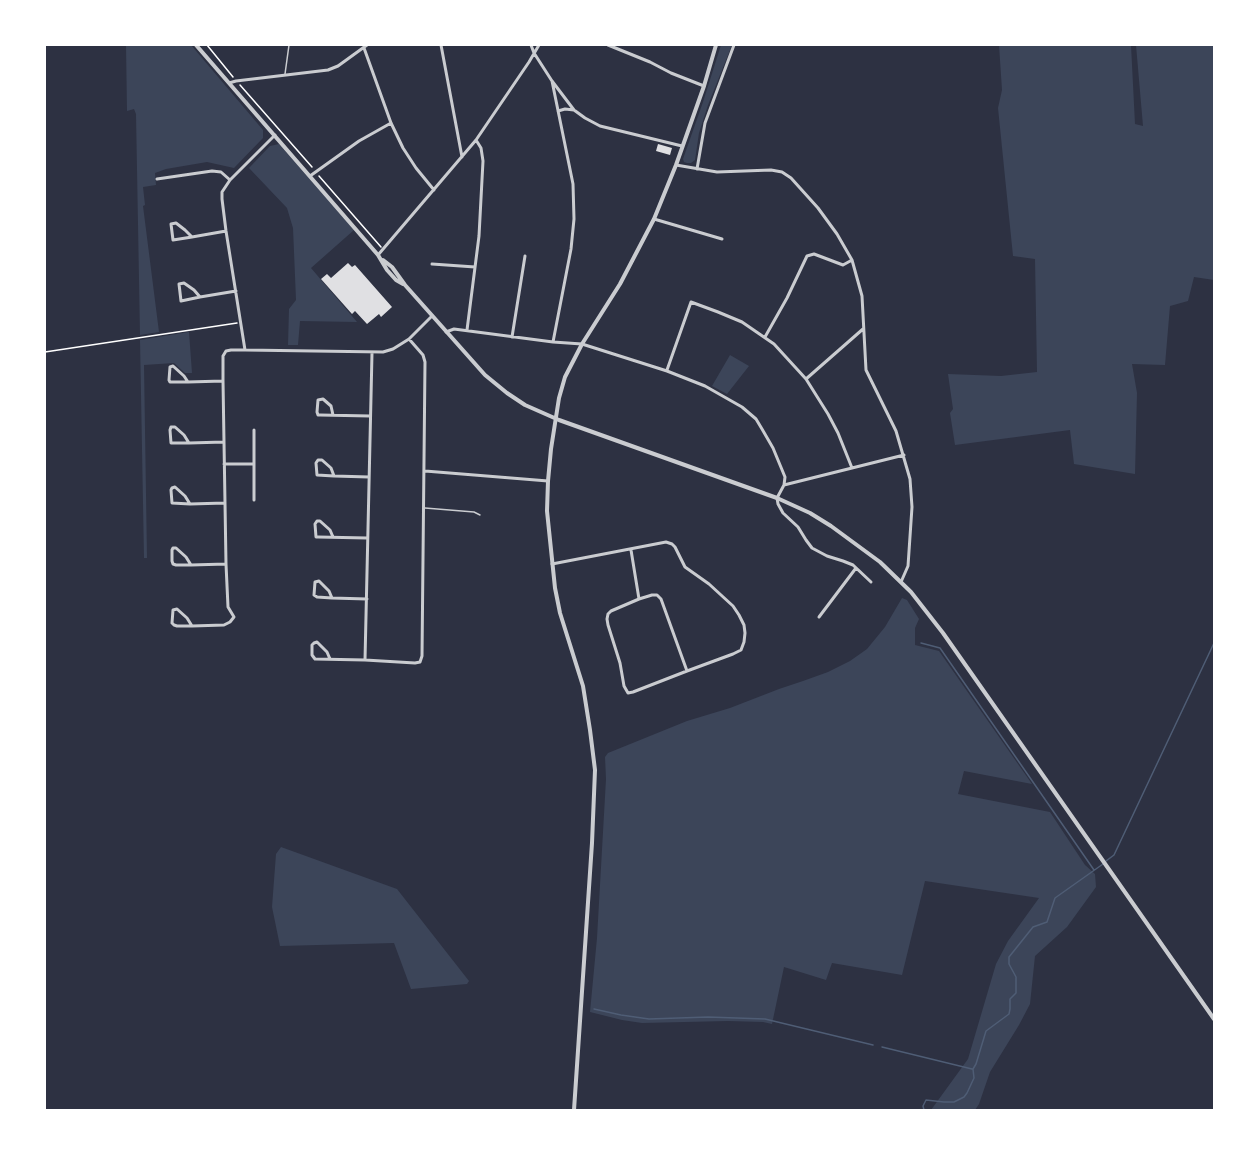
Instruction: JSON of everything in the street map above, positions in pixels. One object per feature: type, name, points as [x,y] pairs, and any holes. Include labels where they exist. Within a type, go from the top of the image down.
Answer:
[{"type":"street","points":[[196,45],[484,375],[507,393],[525,405],[556,419],[777,498],[831,526],[866,550],[901,582],[943,633],[1214,1019]]},
{"type":"street","points":[[441,45],[462,157]]},
{"type":"street","points":[[531,45],[552,81],[574,110],[585,118],[600,126],[682,146]]},
{"type":"street","points":[[378,255],[476,140],[539,45]]},
{"type":"street","points":[[609,45],[704,86]]},
{"type":"street","points":[[574,1110],[595,786],[585,697],[560,613],[551,564],[547,511],[548,481],[556,419],[559,398],[566,377],[582,344],[620,284],[654,219],[704,86],[716,45]]},
{"type":"street","points":[[697,169],[705,123],[734,45]]},
{"type":"street","points":[[229,83],[328,70],[338,66],[365,46],[391,123],[410,158],[434,190]]},
{"type":"street","points":[[552,81],[573,184],[574,219],[571,249],[553,342]]},
{"type":"street","points":[[558,111],[574,110]]},
{"type":"street","points":[[310,176],[359,141],[391,123]]},
{"type":"street","points":[[245,350],[222,192],[230,180],[275,135]]},
{"type":"street","points":[[466,330],[479,236],[483,161],[481,148],[476,140]]},
{"type":"street","points":[[675,165],[717,172],[771,170],[782,172],[791,178],[818,208],[852,260],[862,296],[866,370],[896,431],[910,479],[912,507],[908,566],[901,582]]},
{"type":"street","points":[[157,179],[212,171],[221,172],[230,180]]},
{"type":"street","points":[[654,219],[722,239]]},
{"type":"street","points":[[192,237],[176,223],[171,224],[173,240],[192,237],[226,231]]},
{"type":"street","points":[[765,336],[787,298],[807,256],[814,254],[843,264],[852,260]]},
{"type":"street","points":[[512,337],[525,256]]},
{"type":"street","points":[[432,264],[475,267]]},
{"type":"street","points":[[200,297],[184,283],[179,284],[182,301],[236,291]]},
{"type":"street","points":[[667,371],[691,302],[742,322],[765,336],[806,379],[838,433],[852,468]]},
{"type":"street","points":[[192,626],[177,609],[173,610],[172,623],[174,625],[192,626],[224,625],[234,617],[228,607],[226,564],[223,356],[226,351],[383,352],[393,350],[409,339],[432,316]]},
{"type":"street","points":[[446,332],[454,329],[466,330],[582,344],[667,371],[721,394],[756,419],[773,448],[785,477],[784,485],[777,498],[783,513],[798,526],[812,548],[853,565],[871,582]]},
{"type":"street","points":[[806,379],[863,329]]},
{"type":"street","points":[[330,659],[327,652],[317,642],[312,645],[313,658],[330,659],[365,660],[415,663],[420,662],[422,656],[425,362],[423,355],[409,339]]},
{"type":"street","points":[[365,660],[372,353]]},
{"type":"street","points":[[188,382],[174,366],[170,367],[170,382],[188,382],[223,381]]},
{"type":"street","points":[[333,415],[331,406],[323,399],[318,400],[318,415],[370,416]]},
{"type":"street","points":[[189,443],[175,426],[171,427],[171,443],[189,443],[224,442]]},
{"type":"street","points":[[254,430],[254,500]]},
{"type":"street","points":[[784,485],[904,455]]},
{"type":"street","points":[[334,476],[331,468],[322,460],[318,460],[317,475],[334,476],[369,477]]},
{"type":"street","points":[[224,464],[254,464]]},
{"type":"street","points":[[425,471],[548,481]]},
{"type":"street","points":[[190,504],[175,487],[172,488],[172,503],[190,504],[225,503]]},
{"type":"street","points":[[333,537],[330,530],[320,521],[316,521],[316,537],[367,538]]},
{"type":"street","points":[[551,564],[666,542],[672,543],[685,567],[710,584],[740,615],[745,633],[741,650],[737,652],[633,692],[627,693],[607,619],[611,611],[639,599],[657,595],[661,599],[687,671]]},
{"type":"street","points":[[191,565],[176,548],[173,549],[173,564],[191,565],[226,564]]},
{"type":"street","points":[[631,549],[639,599]]},
{"type":"street","points":[[819,617],[856,568]]},
{"type":"street","points":[[332,598],[319,581],[315,582],[315,597],[332,598],[367,599]]},
{"type":"lane","points":[[285,75],[289,45]]},
{"type":"lane","points":[[424,508],[474,512],[480,515]]},
{"type":"path","points":[[207,45],[383,250]]},
{"type":"path","points":[[45,352],[241,322]]},
{"type":"shaded area","points":[[126,45],[191,45],[263,130],[263,138],[234,168],[207,162],[166,169],[155,173],[156,185],[143,187],[145,205],[143,206],[159,332],[140,335],[136,114],[134,109],[127,111]]},
{"type":"shaded area","points":[[721,45],[732,45],[708,105],[699,133],[695,160],[687,163],[683,159]]},
{"type":"shaded area","points":[[999,45],[1131,45],[1135,124],[1143,126],[1136,45],[1214,45],[1214,280],[1194,277],[1188,301],[1170,306],[1165,365],[1132,364],[1137,393],[1135,474],[1074,464],[1070,430],[955,445],[950,413],[953,409],[948,374],[1001,376],[1037,372],[1035,259],[1013,256],[998,108],[1002,90]]},
{"type":"shaded area","points":[[279,144],[354,230],[311,268],[357,322],[300,321],[298,345],[288,345],[289,309],[296,300],[293,228],[287,208],[249,168],[270,146]]},
{"type":"shaded area","points":[[189,332],[192,373],[185,373],[174,363],[144,365],[147,558],[144,558],[140,340]]},
{"type":"shaded area","points":[[730,355],[749,366],[727,394],[712,386]]},
{"type":"shaded area","points":[[902,598],[907,600],[919,619],[915,628],[915,645],[939,651],[1032,784],[964,771],[958,794],[1050,812],[1085,865],[1095,874],[1096,887],[1067,927],[1035,956],[1030,1004],[990,1072],[975,1110],[931,1110],[968,1059],[996,964],[1008,941],[1039,898],[925,881],[902,975],[832,963],[826,980],[784,967],[772,1024],[728,1021],[642,1023],[590,1012],[597,938],[606,779],[605,757],[608,753],[687,721],[730,708],[828,672],[850,661],[867,649],[885,627]]},
{"type":"shaded area","points":[[281,847],[397,889],[469,981],[467,984],[411,989],[394,943],[280,946],[272,907],[276,854]]},
{"type":"building","points":[[658,144],[672,148],[670,155],[656,151]]},
{"type":"building","points":[[348,263],[352,267],[355,265],[392,307],[381,317],[379,314],[367,324],[355,311],[352,314],[321,279],[327,274],[331,278]]},
{"type":"waterway","points":[[921,643],[940,648],[1094,870]]},
{"type":"waterway","points":[[1106,861],[1114,855],[1214,643]]},
{"type":"waterway","points":[[924,1110],[926,1100],[954,1102],[967,1093],[974,1078],[973,1069],[986,1031],[1009,1014],[1010,999],[1016,993],[1016,977],[1009,964],[1009,957],[1033,927],[1047,922],[1055,898],[1103,864]]},
{"type":"waterway","points":[[594,1009],[649,1019],[708,1017],[765,1019],[873,1045]]},
{"type":"waterway","points":[[882,1047],[972,1069]]}]
